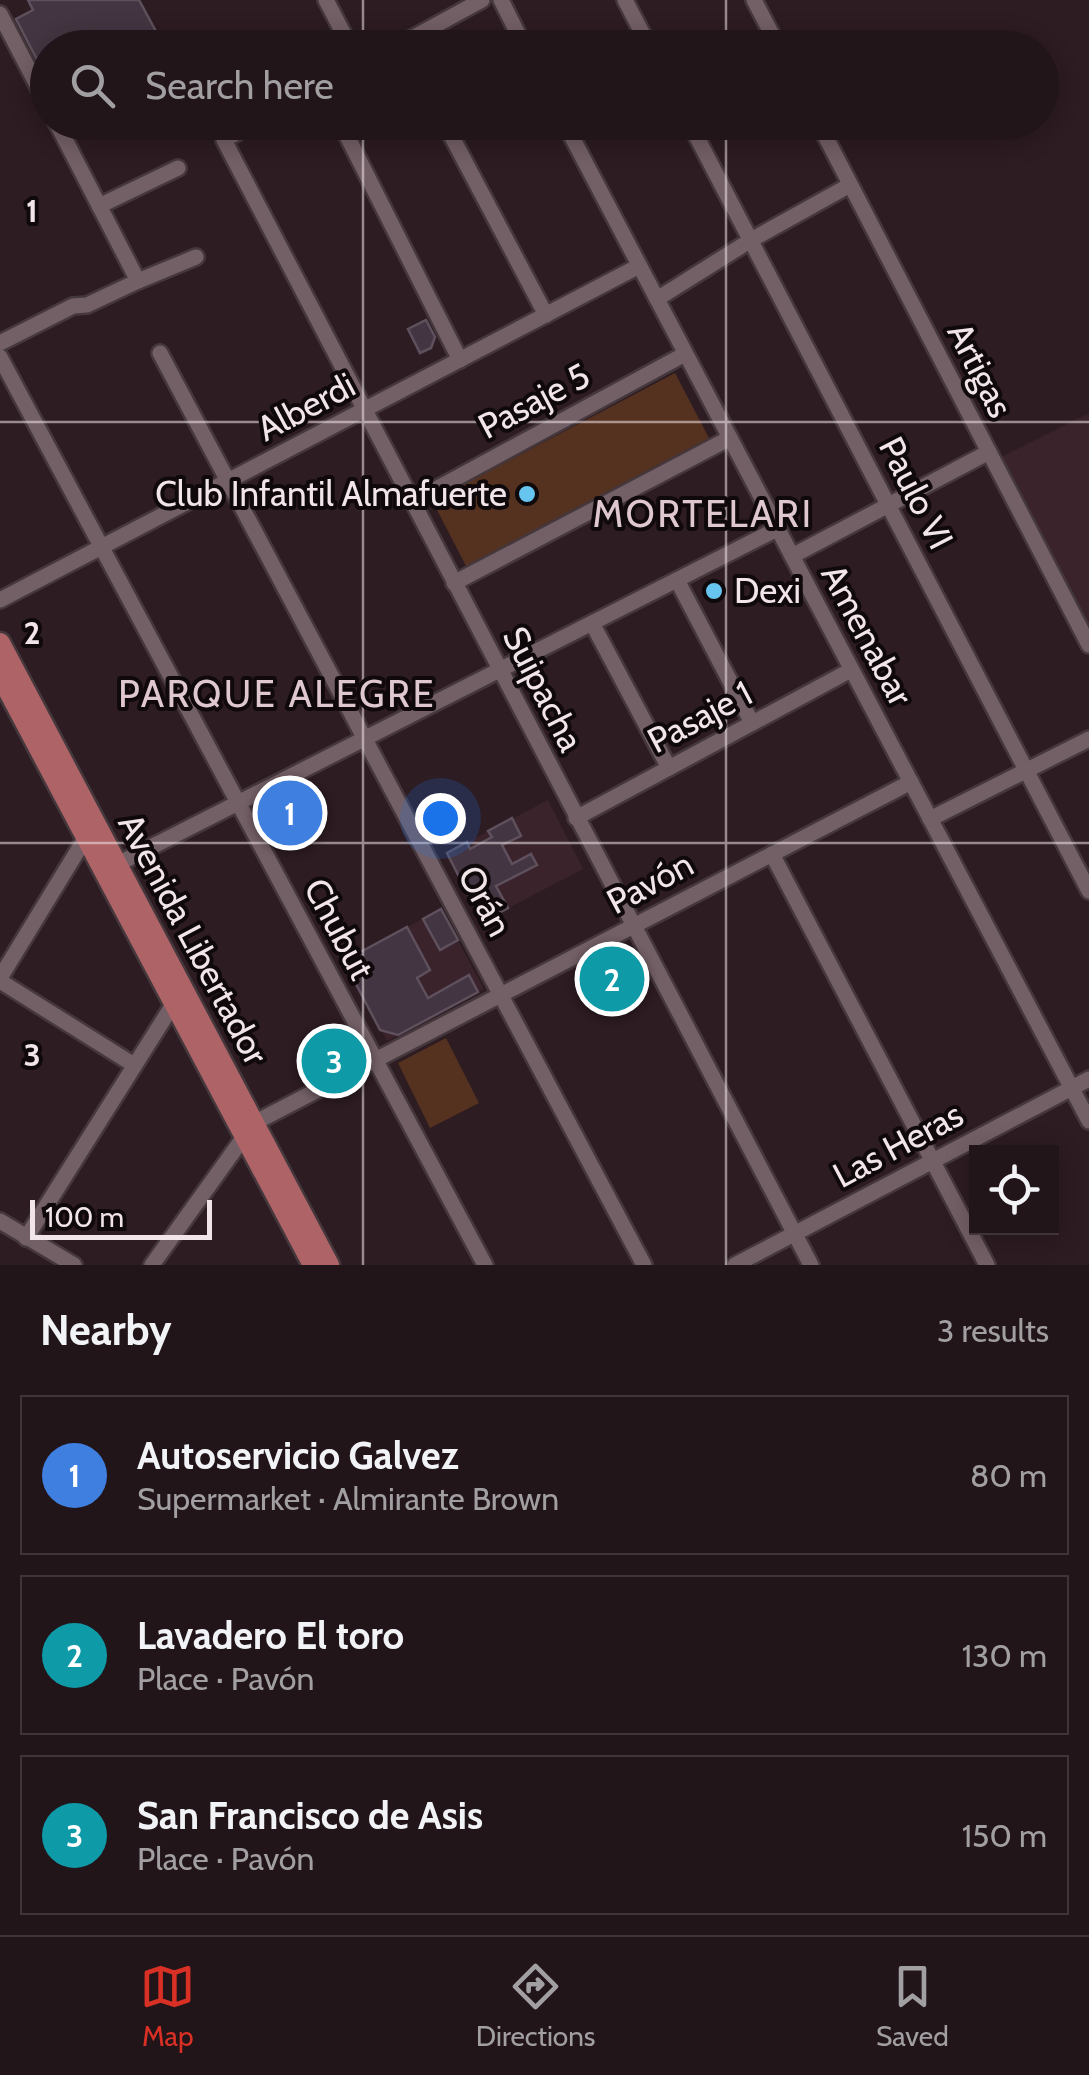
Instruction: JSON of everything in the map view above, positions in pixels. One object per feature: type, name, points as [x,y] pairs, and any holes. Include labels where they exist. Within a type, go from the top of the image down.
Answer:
[{"type":"main road","name":"Avenida Libertador","points":[[0,643],[174,1003],[329,1265]]},
{"type":"main road","name":"Avenida Libertador","points":[[0,675],[93,834]]},
{"type":"main road","name":"Avenida Libertador","points":[[110,868],[249,1128],[303,1259]]},
{"type":"street","points":[[326,0],[342,30]]},
{"type":"street","points":[[428,30],[482,0]]},
{"type":"street","points":[[501,0],[517,30]]},
{"type":"street","points":[[625,0],[641,30]]},
{"type":"street","points":[[754,0],[769,30]]},
{"type":"street","points":[[0,14],[30,72]]},
{"type":"street","points":[[65,140],[138,282]]},
{"type":"street","name":"Suipacha","points":[[224,140],[811,1265]]},
{"type":"street","points":[[349,140],[460,360]]},
{"type":"street","points":[[454,140],[546,315]]},
{"type":"street","name":"Amenabar","points":[[573,140],[1089,1121]]},
{"type":"street","name":"Paulo VI","points":[[699,140],[1089,892]]},
{"type":"street","name":"Artigas","points":[[827,140],[1089,645]]},
{"type":"street","points":[[99,206],[178,168]]},
{"type":"street","points":[[657,299],[751,240],[850,186]]},
{"type":"street","points":[[0,343],[73,306],[86,305],[196,258]]},
{"type":"street","name":"Alberdi","points":[[0,600],[639,266]]},
{"type":"street","name":"Orán","points":[[160,353],[644,1265]]},
{"type":"street","name":"Pasaje 5","points":[[412,502],[685,354]]},
{"type":"street","name":"Chubut","points":[[0,358],[484,1265]]},
{"type":"street","points":[[454,583],[730,438]]},
{"type":"street","points":[[792,556],[989,452]]},
{"type":"street","points":[[110,868],[777,529]]},
{"type":"street","points":[[677,580],[752,723]]},
{"type":"street","points":[[592,623],[669,768]]},
{"type":"street","name":"Pasaje 1","points":[[576,818],[851,670]]},
{"type":"street","points":[[930,819],[1089,739]]},
{"type":"street","name":"Pavón","points":[[152,1265],[249,1128],[910,782]]},
{"type":"street","points":[[93,834],[0,980],[134,1066]]},
{"type":"street","points":[[772,854],[987,1265]]},
{"type":"street","points":[[26,1238],[174,1003]]},
{"type":"street","name":"Las Heras","points":[[734,1265],[1089,1079]]},
{"type":"street","points":[[0,1221],[68,1263]]},
{"type":"shaded area","points":[[675,373],[709,438],[466,566],[436,508],[454,498],[451,491]]},
{"type":"shaded area","points":[[1089,413],[1089,627],[1001,457]]},
{"type":"shaded area","points":[[548,800],[583,869],[482,922],[447,853]]},
{"type":"shaded area","points":[[441,909],[484,989],[387,1041],[344,961]]},
{"type":"shaded area","points":[[446,1038],[479,1103],[430,1128],[398,1063]]},
{"type":"building","points":[[28,0],[139,0],[155,30],[30,30],[30,46],[16,19],[33,10]]},
{"type":"building","points":[[426,320],[435,337],[431,348],[420,353],[408,329]]},
{"type":"building","points":[[305,791],[313,811],[275,831],[269,815],[271,809]]},
{"type":"building","points":[[512,818],[521,836],[502,845],[512,864],[531,854],[537,865],[496,886],[508,908],[482,922],[447,853],[467,842],[470,849],[492,837],[488,831]]},
{"type":"building","points":[[441,909],[458,940],[440,950],[423,919]]},
{"type":"building","points":[[407,927],[430,970],[417,978],[428,998],[469,975],[478,992],[398,1035],[380,1030],[344,961]]},
{"type":"place","name":"Club Infantil Almafuerte","points":[[527,494]]},
{"type":"place","name":"Dexi","points":[[714,591]]},
{"type":"place","name":"Autoservicio Galvez","points":[[290,813]]},
{"type":"place","name":"Lavadero El toro","points":[[612,979]]},
{"type":"place","name":"San Francisco de Asis","points":[[334,1061]]},
{"type":"district","name":"MORTELARI","points":[[703,514]]},
{"type":"district","name":"PARQUE ALEGRE","points":[[277,694]]}]
